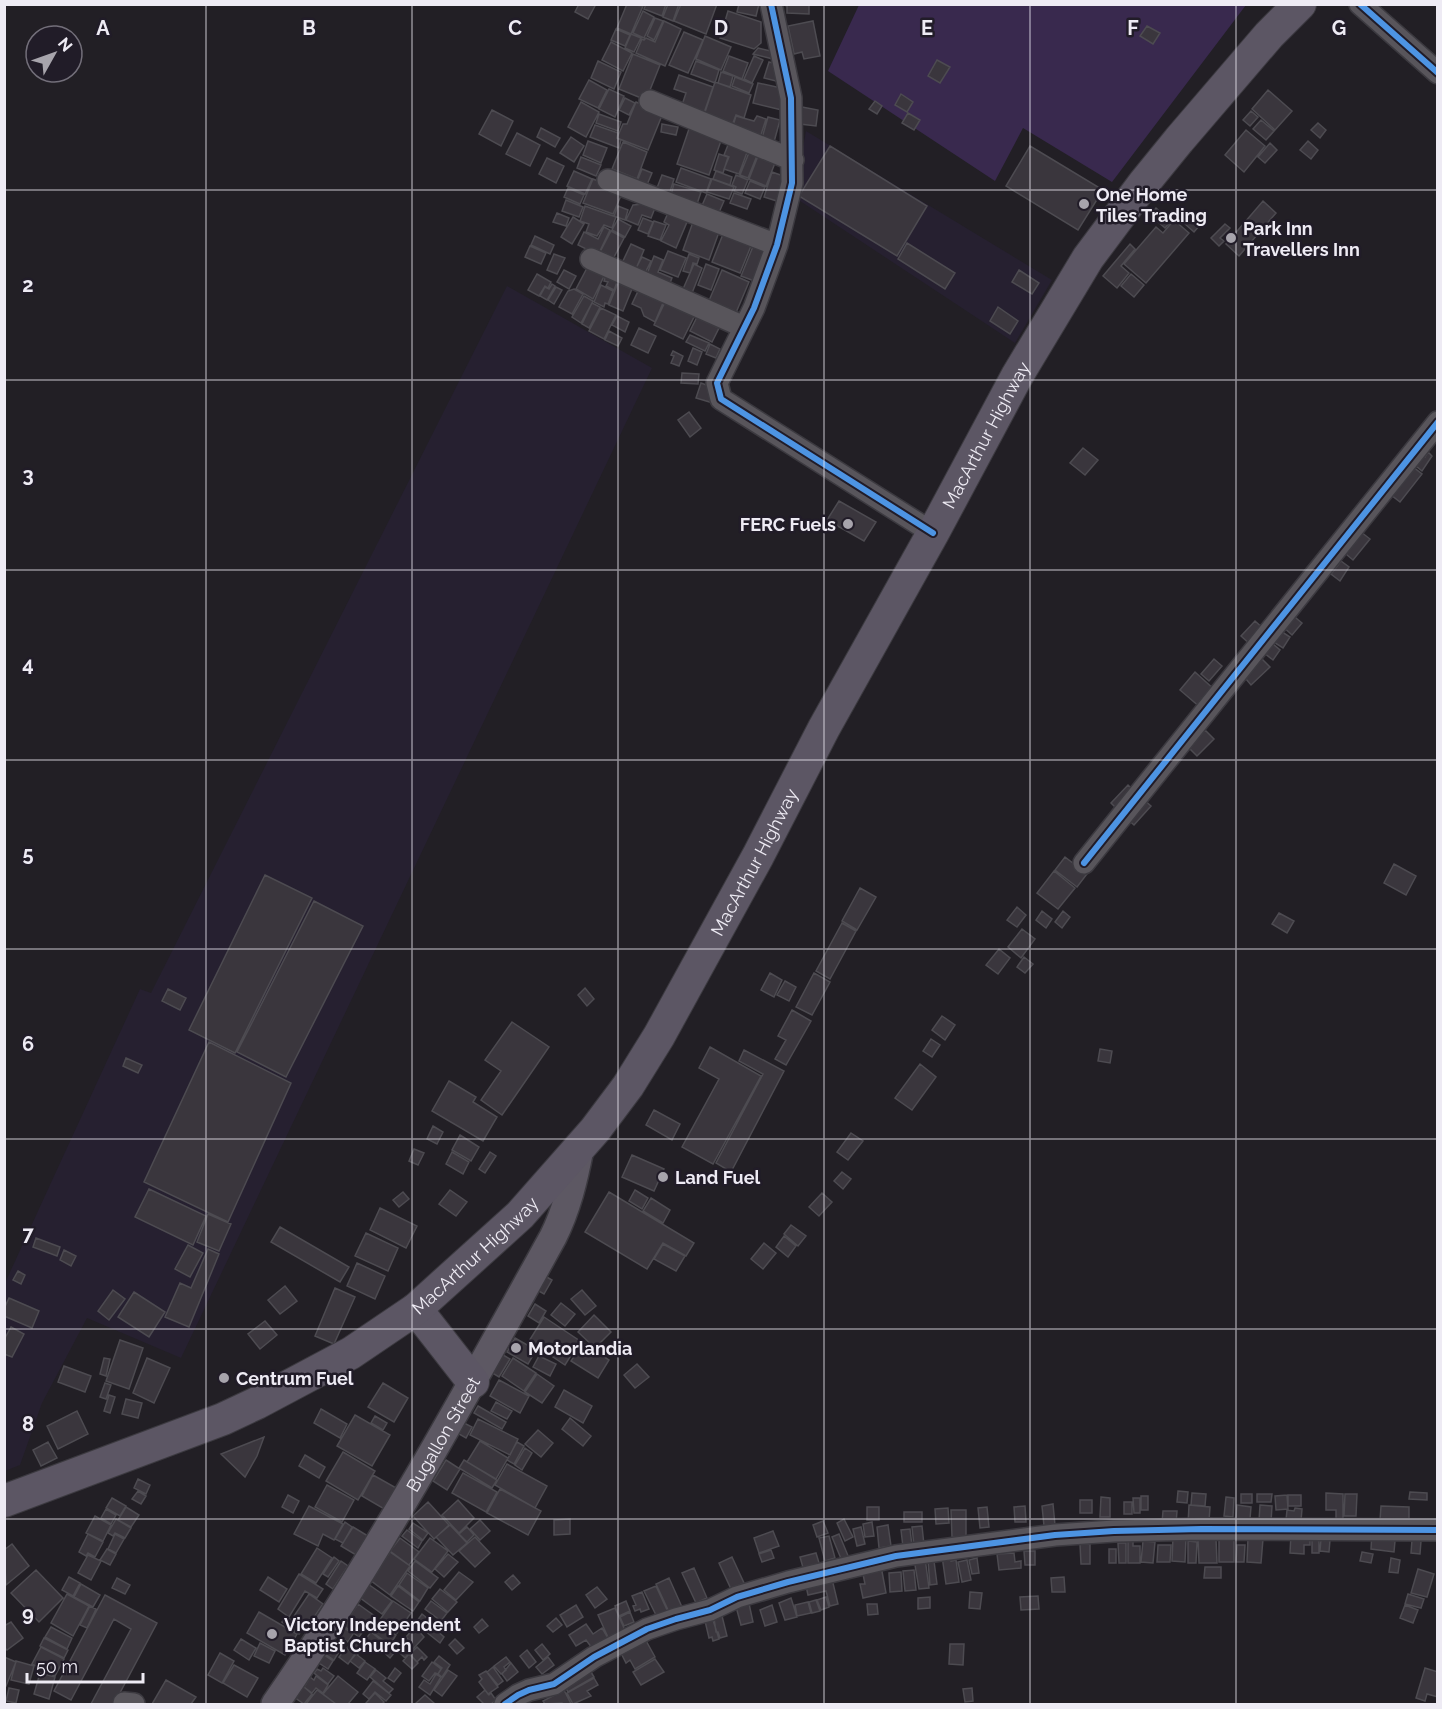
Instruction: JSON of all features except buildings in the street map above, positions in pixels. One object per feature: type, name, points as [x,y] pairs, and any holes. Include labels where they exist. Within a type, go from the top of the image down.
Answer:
[{"type":"highway","name":"MacArthur Highway","points":[[4,1501],[201,1427],[257,1403],[351,1353],[416,1309],[520,1215],[580,1149],[628,1086],[659,1036],[824,728],[933,533],[1017,376],[1088,258],[1144,183],[1290,7]]},
{"type":"highway","points":[[416,1309],[472,1382]]},
{"type":"main road","name":"Bugallon Street","points":[[275,1704],[384,1534],[472,1382],[562,1218],[572,1188],[580,1149]]},
{"type":"street","points":[[771,4],[790,98],[792,183],[777,245],[754,308],[717,383],[721,399],[933,533]]},
{"type":"street","points":[[1360,4],[1437,73]]},
{"type":"street","points":[[650,101],[793,159]]},
{"type":"street","points":[[608,180],[777,245]]},
{"type":"street","points":[[591,260],[744,327]]},
{"type":"street","points":[[1084,863],[1437,422]]},
{"type":"street","points":[[505,1704],[529,1690],[554,1684],[594,1657],[647,1629],[676,1618],[710,1610],[737,1597],[788,1582],[896,1556],[1055,1535],[1114,1531],[1437,1530]]},
{"type":"shaded area","points":[[859,5],[1246,5],[1112,182],[1023,128],[995,181],[828,71]]},
{"type":"shaded area","points":[[806,131],[1052,280],[1015,343],[794,197]]},
{"type":"shaded area","points":[[507,286],[652,368],[181,1358],[87,1318],[42,1403],[20,1465],[5,1471],[5,1283],[140,989],[151,993]]},
{"type":"cycle path","points":[[771,4],[791,98],[792,183],[777,245],[754,308],[717,383],[721,399],[933,533]]},
{"type":"cycle path","points":[[1360,4],[1438,73]]},
{"type":"cycle path","points":[[1084,863],[1438,422]]},
{"type":"cycle path","points":[[505,1704],[529,1690],[554,1684],[594,1657],[647,1629],[710,1610],[737,1597],[788,1582],[896,1556],[1055,1535],[1114,1531],[1438,1530]]},
{"type":"place","name":"One Home Tiles Trading","points":[[1084,204]]},
{"type":"place","name":"Park Inn Travellers Inn","points":[[1231,238]]},
{"type":"place","name":"FERC Fuels","points":[[848,524]]},
{"type":"place","name":"Land Fuel","points":[[663,1177]]},
{"type":"place","name":"Motorlandia","points":[[516,1348]]},
{"type":"place","name":"Centrum Fuel","points":[[224,1378]]},
{"type":"place","name":"Victory Independent Baptist Church","points":[[272,1634]]}]
